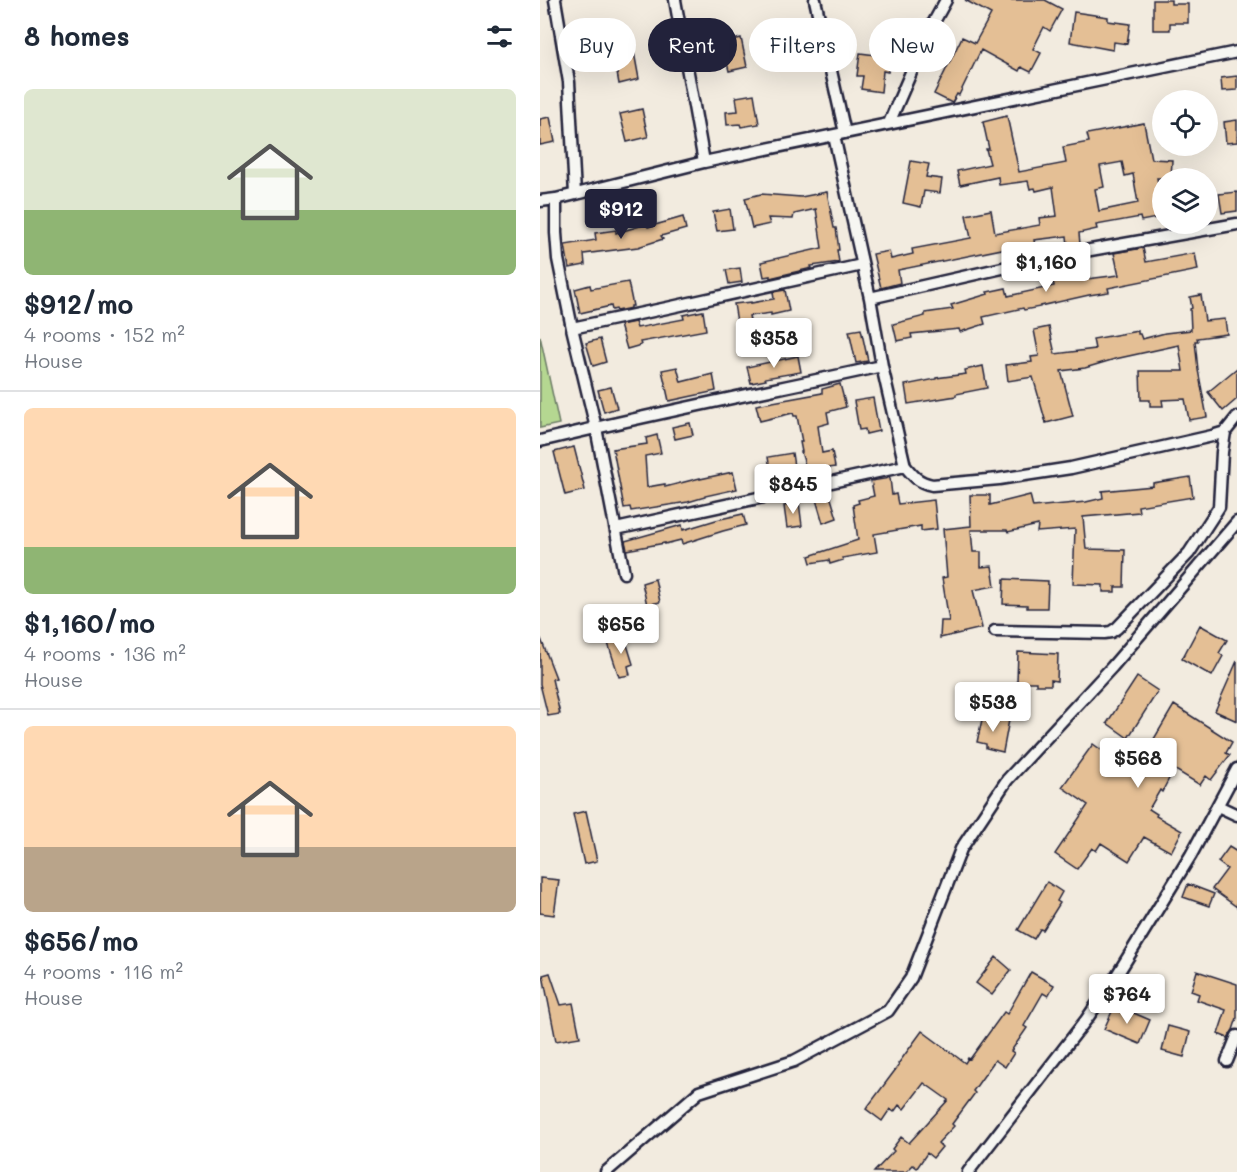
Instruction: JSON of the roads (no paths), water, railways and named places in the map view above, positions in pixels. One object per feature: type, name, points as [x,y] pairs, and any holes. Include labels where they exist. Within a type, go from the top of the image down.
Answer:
[{"type":"street","points":[[555,0],[570,82],[575,194]]},
{"type":"street","points":[[675,0],[704,162]]},
{"type":"street","points":[[815,0],[882,366],[905,466],[912,475],[922,483],[932,485],[999,479],[1071,468],[1226,432]]},
{"type":"street","points":[[889,123],[929,31],[946,0]]},
{"type":"street","points":[[540,201],[704,162],[1237,52]]},
{"type":"street","points":[[556,199],[558,259],[596,428],[624,573]]},
{"type":"street","points":[[870,298],[1051,257],[1237,224]]},
{"type":"street","points":[[572,327],[689,304],[862,265]]},
{"type":"street","points":[[540,441],[671,410],[882,366]]},
{"type":"street","points":[[995,631],[1104,633],[1117,628],[1189,553],[1219,507],[1222,452],[1226,432],[1237,417]]},
{"type":"street","points":[[616,529],[905,466]]},
{"type":"street","points":[[608,1171],[699,1092],[794,1060],[888,1011],[911,978],[961,849],[1007,780],[1112,667],[1237,522]]},
{"type":"street","points":[[968,1172],[1086,1020],[1117,975],[1191,855],[1237,769]]},
{"type":"street","points":[[1218,806],[1237,814]]},
{"type":"street","points":[[1227,1061],[1237,1036]]}]
